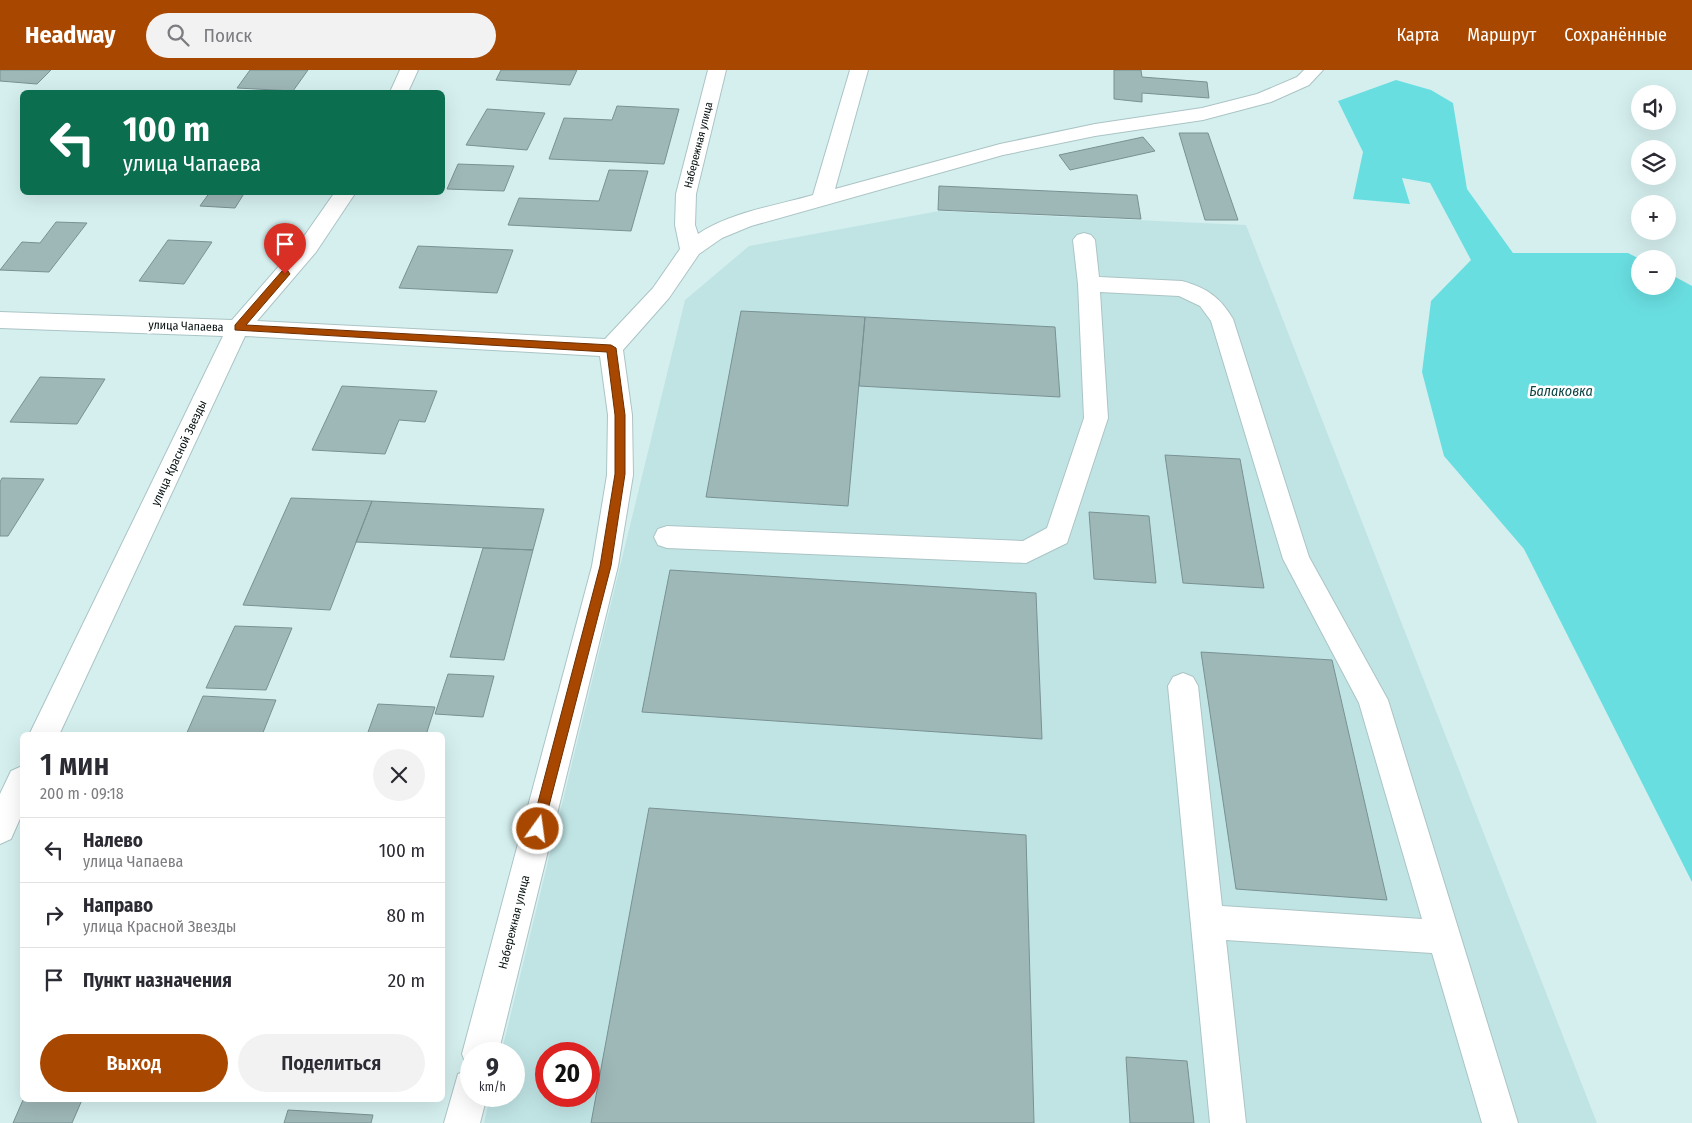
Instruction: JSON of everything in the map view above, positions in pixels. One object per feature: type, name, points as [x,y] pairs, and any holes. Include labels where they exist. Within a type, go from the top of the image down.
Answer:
[{"type":"street","points":[[400,90],[409,70]]},
{"type":"street","name":"Набережная улица","points":[[691,249],[686,225],[686,194],[717,70]]},
{"type":"street","points":[[822,199],[859,70]]},
{"type":"street","points":[[611,348],[660,293],[691,249],[715,233],[744,221],[1000,150],[1095,130],[1203,114],[1264,98],[1303,81],[1314,70]]},
{"type":"street","name":"улица Красной Звезды","points":[[45,732],[238,328],[308,247],[344,195]]},
{"type":"street","points":[[668,537],[1026,552],[1058,535],[1096,418],[1089,284],[1084,240]]},
{"type":"street","points":[[1089,284],[1182,289],[1208,301],[1222,319],[1296,559],[1373,700],[1500,1123]]},
{"type":"street","name":"улица Чапаева","points":[[0,320],[238,328],[611,348]]},
{"type":"street","name":"Набережная улица","points":[[483,1042],[605,566],[620,474],[620,415],[611,348]]},
{"type":"street","points":[[1183,686],[1228,1123]]},
{"type":"street","points":[[0,828],[20,785]]},
{"type":"street","points":[[1206,922],[1444,937]]},
{"type":"street","points":[[462,1123],[466,1107]]},
{"type":"shaded area","points":[[939,211],[1246,225],[1597,1123],[484,1123],[488,1107],[525,1107],[525,1042],[504,1042],[685,300],[749,246]]},
{"type":"water","name":"Балаковка","points":[[1396,80],[1431,90],[1453,103],[1467,189],[1513,253],[1628,253],[1631,254],[1631,295],[1676,295],[1676,277],[1692,286],[1692,882],[1524,549],[1444,456],[1422,372],[1431,301],[1471,260],[1430,183],[1402,178],[1410,204],[1353,199],[1363,152],[1338,101]]},
{"type":"building","points":[[0,70],[51,70],[37,84],[0,81]]},
{"type":"building","points":[[250,70],[308,70],[294,90],[237,88]]},
{"type":"building","points":[[501,70],[577,70],[570,85],[496,80]]},
{"type":"building","points":[[1114,70],[1141,70],[1142,77],[1207,82],[1209,98],[1142,93],[1142,102],[1114,99]]},
{"type":"building","points":[[617,106],[679,109],[664,164],[549,159],[564,118],[612,120]]},
{"type":"building","points":[[487,109],[545,113],[527,150],[466,145]]},
{"type":"building","points":[[1179,133],[1208,133],[1238,220],[1205,220]]},
{"type":"building","points":[[1143,137],[1155,151],[1070,170],[1059,155]]},
{"type":"building","points":[[458,164],[514,166],[504,191],[447,189]]},
{"type":"building","points":[[609,170],[648,171],[631,231],[508,225],[519,198],[599,201]]},
{"type":"building","points":[[939,186],[1137,195],[1141,219],[938,210]]},
{"type":"building","points":[[208,195],[243,195],[235,208],[200,206]]},
{"type":"building","points":[[56,222],[87,223],[49,272],[0,270],[22,242],[40,243]]},
{"type":"building","points":[[168,240],[212,242],[184,284],[139,281]]},
{"type":"building","points":[[418,246],[513,250],[497,293],[399,288]]},
{"type":"building","points":[[741,311],[865,317],[848,506],[706,497]]},
{"type":"building","points":[[865,317],[1055,327],[1060,397],[859,386]]},
{"type":"building","points":[[40,377],[105,379],[77,424],[10,422]]},
{"type":"building","points":[[342,386],[437,391],[425,422],[399,420],[385,454],[312,450]]},
{"type":"building","points":[[1165,455],[1240,459],[1264,588],[1183,583]]},
{"type":"building","points":[[2,478],[44,479],[8,536],[0,536],[0,482]]},
{"type":"building","points":[[291,498],[372,501],[330,610],[243,605]]},
{"type":"building","points":[[372,501],[544,509],[533,550],[356,542]]},
{"type":"building","points":[[1089,512],[1149,516],[1156,583],[1094,579]]},
{"type":"building","points":[[483,548],[533,550],[504,660],[450,657]]},
{"type":"building","points":[[670,570],[1036,593],[1042,739],[642,712]]},
{"type":"building","points":[[235,626],[292,628],[266,690],[206,688]]},
{"type":"building","points":[[1201,652],[1332,660],[1387,900],[1236,889]]},
{"type":"building","points":[[448,674],[494,676],[483,717],[435,714]]},
{"type":"building","points":[[203,696],[276,700],[263,732],[187,732]]},
{"type":"building","points":[[378,704],[435,707],[427,732],[368,732]]},
{"type":"building","points":[[649,808],[1026,835],[1034,1123],[591,1123],[594,1107],[600,1107],[600,1074]]},
{"type":"building","points":[[1126,1057],[1187,1061],[1194,1123],[1130,1123]]},
{"type":"building","points":[[22,1102],[81,1102],[72,1123],[13,1123]]},
{"type":"building","points":[[288,1110],[373,1115],[371,1123],[284,1123]]},
{"type":"route","points":[[285,274],[238,328],[611,348],[620,415],[620,474],[605,566],[538,829]]}]
